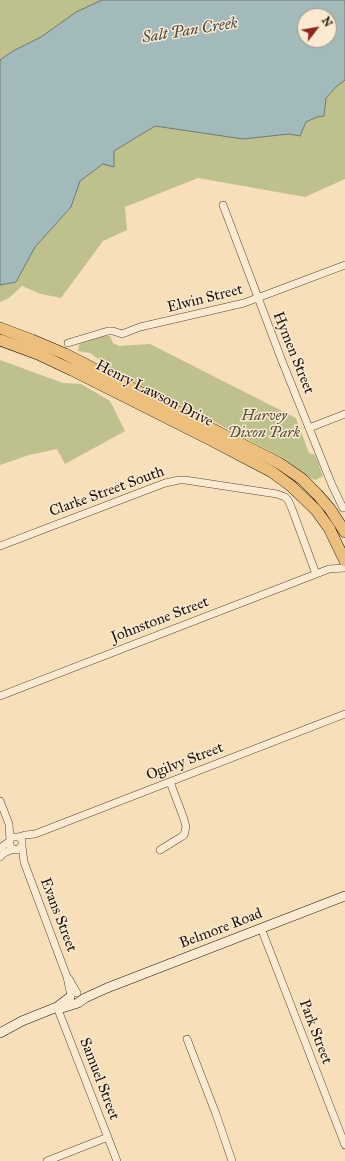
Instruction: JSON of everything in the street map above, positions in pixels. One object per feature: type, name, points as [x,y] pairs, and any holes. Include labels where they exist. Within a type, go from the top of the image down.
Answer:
[{"type":"main road","name":"Henry Lawson Drive","points":[[0,328],[49,347],[234,439],[287,468],[302,479],[324,501],[345,532]]},
{"type":"main road","name":"Henry Lawson Drive","points":[[0,340],[38,354],[92,380],[235,452],[282,478],[300,493],[316,510],[329,528],[343,558]]},
{"type":"street","name":"Hymen Street","points":[[223,205],[309,428],[343,508]]},
{"type":"street","name":"Elwin Street","points":[[68,342],[108,331],[122,334],[134,328],[183,318],[258,298],[345,265]]},
{"type":"street","points":[[309,428],[345,414]]},
{"type":"street","name":"Clarke Street South","points":[[0,546],[172,481],[185,480],[277,494],[285,497],[292,509],[316,574]]},
{"type":"street","name":"Johnstone Street","points":[[329,569],[343,558]]},
{"type":"street","name":"Johnstone Street","points":[[0,696],[329,569],[345,568]]},
{"type":"street","name":"Ogilvy Street","points":[[20,841],[25,835],[35,834],[345,714]]},
{"type":"street","points":[[160,850],[184,835],[186,828],[184,818],[170,782]]},
{"type":"street","points":[[0,801],[8,824],[10,840]]},
{"type":"street","points":[[0,858],[6,852],[19,849],[20,841],[8,824]]},
{"type":"street","points":[[0,848],[13,837],[20,841]]},
{"type":"street","name":"Evans Street","points":[[10,840],[10,844],[24,862]]},
{"type":"street","name":"Evans Street","points":[[20,841],[24,862],[75,997]]},
{"type":"street","name":"Belmore Road","points":[[0,1034],[22,1021],[57,1007],[75,997],[107,988],[345,896]]},
{"type":"street","name":"Park Street","points":[[260,928],[345,1146]]},
{"type":"street","name":"Samuel Street","points":[[57,1007],[117,1161]]},
{"type":"street","points":[[187,1039],[216,1114],[232,1161]]},
{"type":"street","points":[[47,1161],[108,1137]]},
{"type":"green space","points":[[0,0],[102,0],[76,12],[41,37],[13,51],[0,60]]},
{"type":"green space","points":[[345,80],[345,179],[305,197],[198,178],[125,207],[127,230],[103,241],[61,298],[41,294],[22,286],[9,298],[0,302],[0,285],[16,282],[35,247],[71,207],[80,181],[103,164],[114,151],[155,126],[243,139],[290,134],[300,136],[306,122],[317,117],[324,116],[326,98]]},
{"type":"green space","name":"Harvey Dixon Park","points":[[103,336],[110,336],[113,343],[119,346],[150,344],[296,418],[309,453],[315,455],[323,476],[316,480],[312,479],[285,459],[188,408],[103,367],[101,361],[90,353],[78,351],[79,344]]},
{"type":"green space","points":[[0,360],[63,383],[81,384],[110,401],[125,431],[65,464],[57,449],[29,455],[0,465]]},
{"type":"water","name":"Salt Pan Creek","points":[[102,0],[345,0],[345,80],[326,98],[324,116],[317,117],[306,122],[300,136],[289,134],[243,139],[155,126],[114,151],[114,167],[103,164],[80,181],[71,207],[35,247],[16,282],[0,285],[0,60],[13,51],[41,37],[76,12]]}]
